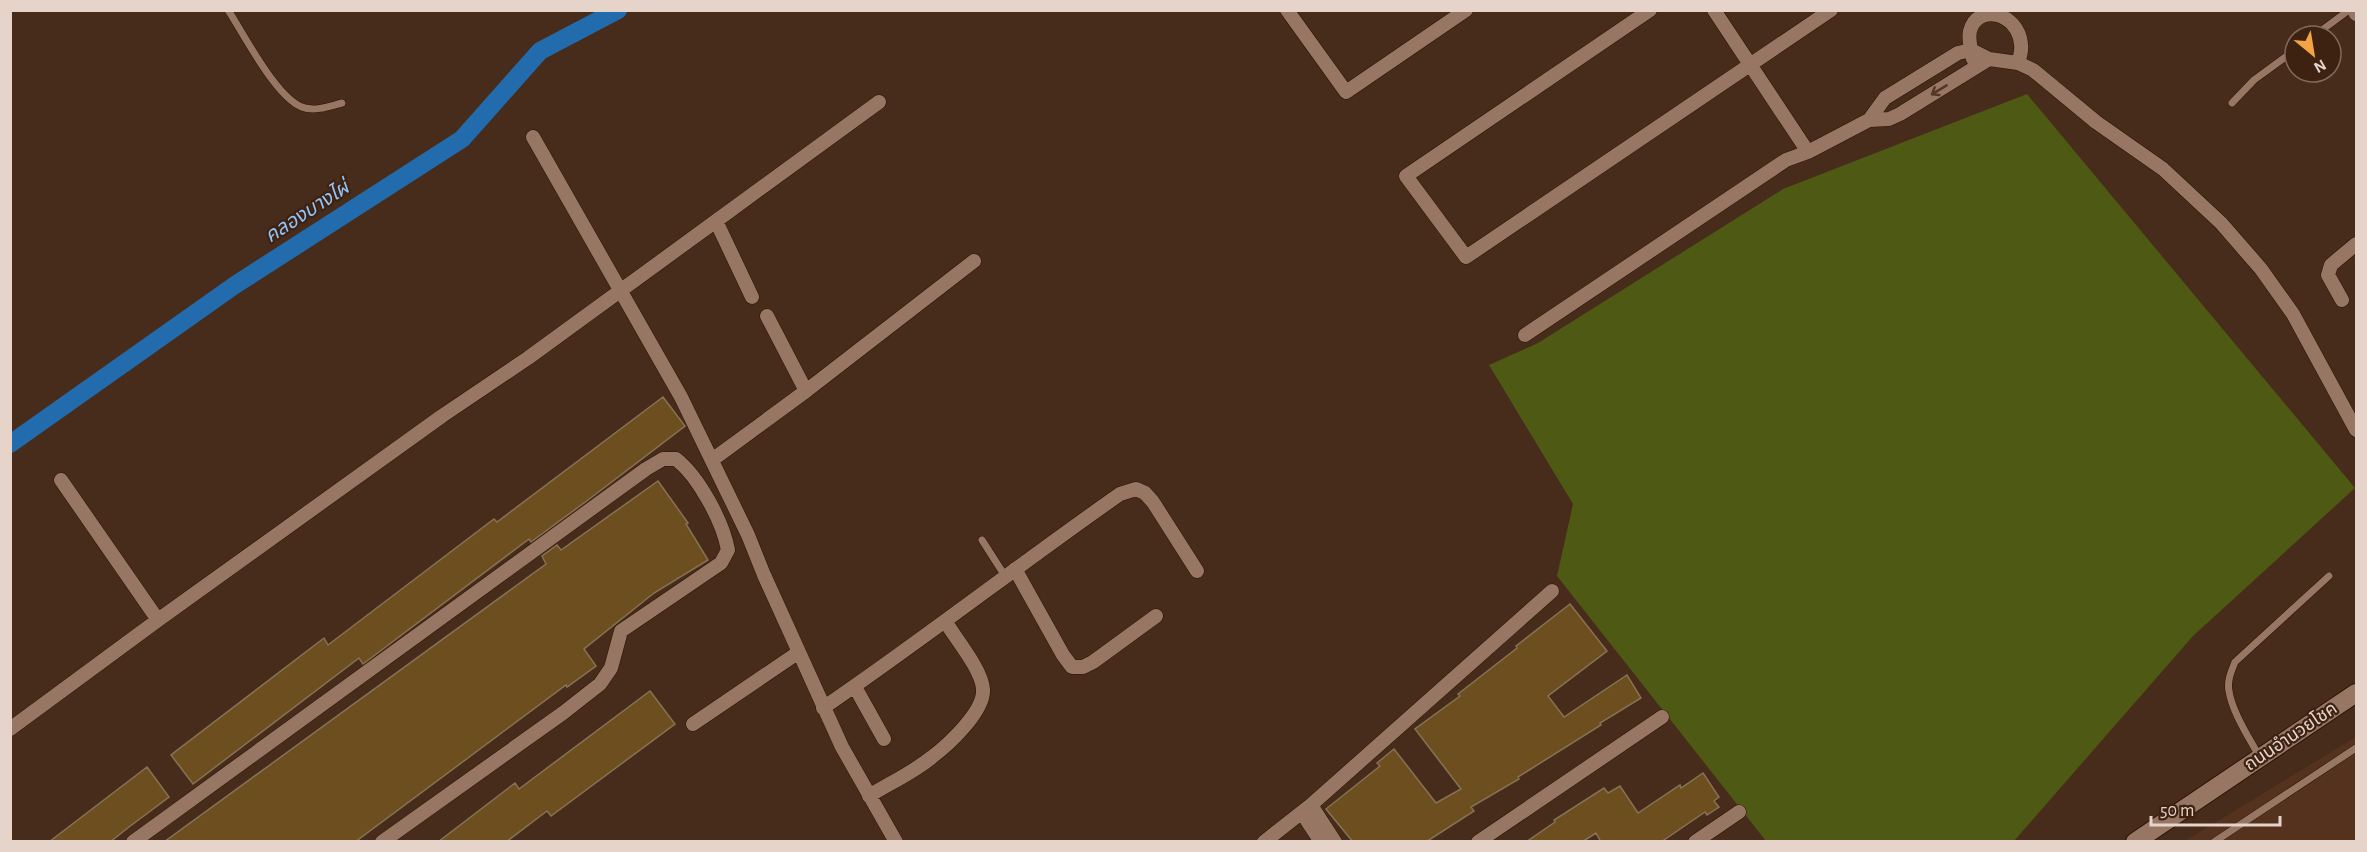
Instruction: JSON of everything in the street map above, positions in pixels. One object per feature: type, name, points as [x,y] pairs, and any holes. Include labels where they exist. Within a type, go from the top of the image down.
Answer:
[{"type":"street","points":[[1287,10],[1346,92],[1466,10]]},
{"type":"street","points":[[1650,10],[1406,176],[1466,257],[1831,10]]},
{"type":"street","points":[[1713,10],[1808,152]]},
{"type":"street","points":[[1976,68],[1969,33],[1972,25],[1986,15],[1998,14],[2011,20],[2020,36],[2022,46],[2018,63]]},
{"type":"street","points":[[1869,120],[1885,98],[1958,53],[1971,50],[1989,59],[2018,63],[2033,70],[2096,122],[2163,170],[2221,223],[2261,269],[2293,314],[2356,430]]},
{"type":"street","points":[[1525,336],[1786,160],[1808,152],[1869,120],[1889,119],[1900,114],[1989,59]]},
{"type":"street","points":[[13,722],[622,289],[879,102]]},
{"type":"street","points":[[533,137],[622,289],[681,396],[748,534],[824,708],[869,796],[896,842]]},
{"type":"street","points":[[716,221],[752,297]]},
{"type":"street","points":[[2342,300],[2328,275],[2331,265],[2356,244]]},
{"type":"street","points":[[712,460],[806,391],[974,261]]},
{"type":"street","points":[[767,316],[806,391]]},
{"type":"street","points":[[134,842],[646,469],[663,459],[676,459],[685,466],[726,537],[728,550],[721,563],[621,631],[611,668],[600,684],[554,720],[382,842]]},
{"type":"street","points":[[61,480],[158,620]]},
{"type":"street","points":[[824,708],[1120,494],[1136,489],[1145,493],[1197,571]]},
{"type":"street","points":[[1010,573],[1072,667],[1083,667],[1093,662],[1156,616]]},
{"type":"street","points":[[1264,842],[1306,809],[1552,591]]},
{"type":"street","points":[[869,796],[931,759],[957,735],[983,699],[980,676],[945,621]]},
{"type":"street","points":[[693,724],[799,652]]},
{"type":"street","points":[[855,687],[884,739]]},
{"type":"street","name":"ถนนอำนวยโชค","points":[[2135,842],[2356,693]]},
{"type":"street","points":[[1478,842],[1662,717]]},
{"type":"street","points":[[1306,809],[1321,842]]},
{"type":"street","points":[[1306,809],[1335,842]]},
{"type":"street","points":[[1695,842],[1738,812]]},
{"type":"lane","points":[[228,10],[272,80],[290,101],[312,109],[342,103]]},
{"type":"lane","points":[[2330,24],[2349,10]]},
{"type":"lane","points":[[2232,103],[2254,80],[2283,59]]},
{"type":"lane","points":[[982,540],[1010,573]]},
{"type":"lane","points":[[2260,758],[2229,691],[2229,678],[2235,662],[2329,576]]},
{"type":"lane","points":[[2214,842],[2356,748]]},
{"type":"shaded area","points":[[2356,737],[2356,841],[2185,841]]},
{"type":"green space","points":[[2027,94],[2355,488],[2193,636],[2014,841],[1766,841],[1557,576],[1573,504],[1489,365],[1538,343],[1783,189]]},
{"type":"building","points":[[663,397],[685,426],[531,542],[529,539],[363,664],[359,658],[193,784],[171,755],[324,638],[328,645],[494,519],[497,522]]},
{"type":"building","points":[[658,481],[688,523],[686,524],[708,560],[654,593],[584,649],[596,666],[567,687],[566,685],[355,842],[164,842],[546,564],[542,556],[557,545],[561,550]]},
{"type":"building","points":[[1570,604],[1607,651],[1548,696],[1564,717],[1627,675],[1641,698],[1518,777],[1519,779],[1471,807],[1474,811],[1426,842],[1353,842],[1326,809],[1380,766],[1377,763],[1394,749],[1436,803],[1461,789],[1415,729],[1460,696],[1458,694]]},
{"type":"building","points":[[650,691],[675,724],[551,816],[547,811],[506,842],[438,842],[515,783],[519,789]]},
{"type":"building","points":[[147,767],[169,797],[110,842],[49,842]]},
{"type":"building","points":[[1703,773],[1719,797],[1714,801],[1719,807],[1707,815],[1705,812],[1661,842],[1601,842],[1596,833],[1582,842],[1526,842],[1555,822],[1554,820],[1604,788],[1608,793],[1620,786],[1638,813],[1680,785],[1681,788]]},
{"type":"waterway","name":"คลองบางไผ่","points":[[10,444],[235,285],[462,139],[540,51],[618,10]]}]
